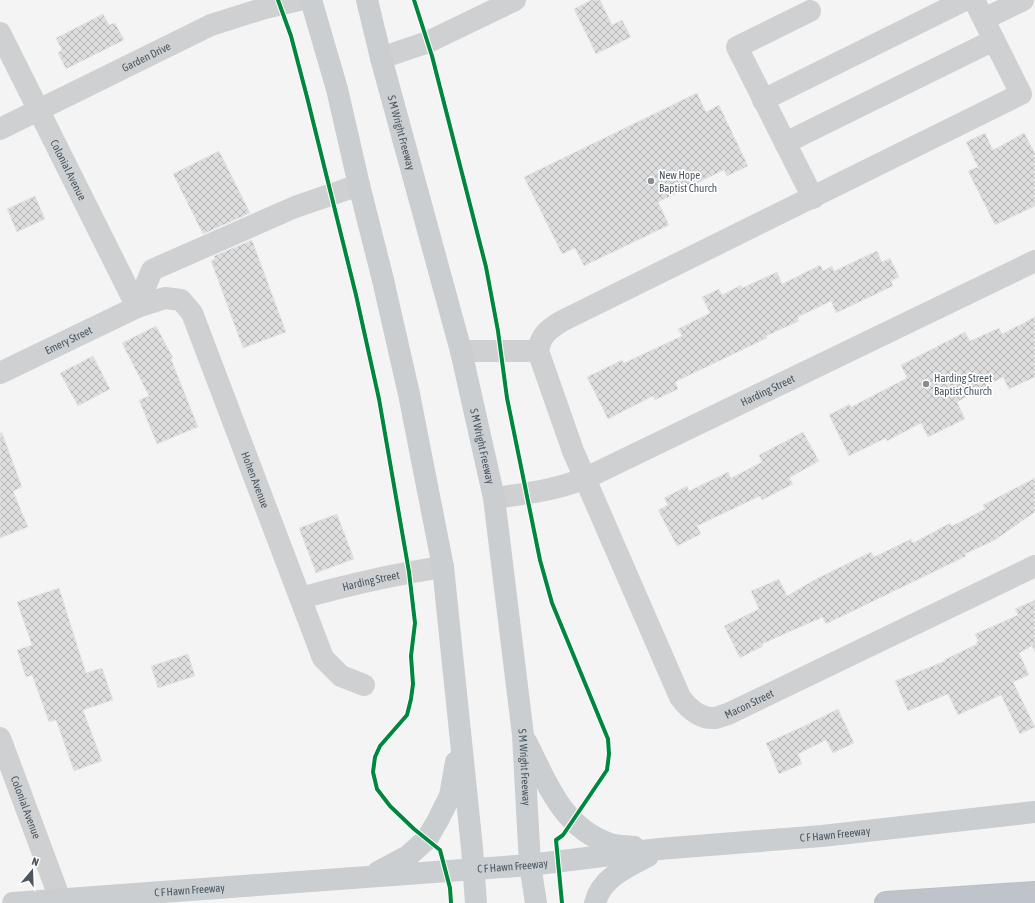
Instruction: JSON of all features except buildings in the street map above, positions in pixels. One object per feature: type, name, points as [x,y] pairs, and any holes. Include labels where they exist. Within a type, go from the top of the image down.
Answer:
[{"type":"highway","points":[[886,903],[1035,893]]},
{"type":"main road","points":[[311,0],[337,88],[359,185],[383,280],[409,394],[443,567],[474,869],[476,903]]},
{"type":"main road","name":"S M Wright Freeway","points":[[367,0],[461,351],[494,498],[523,735],[530,865],[536,903]]},
{"type":"main road","points":[[523,735],[554,797],[573,822],[587,833],[611,844],[660,849]]},
{"type":"main road","points":[[369,876],[408,856],[427,839],[450,796],[461,739]]},
{"type":"main road","name":"C F Hawn Freeway","points":[[13,903],[530,865],[660,849],[822,836],[1035,812]]},
{"type":"main road","points":[[596,903],[604,883],[623,869],[660,849]]},
{"type":"street","name":"Garden Drive","points":[[0,129],[211,25],[265,8],[298,0]]},
{"type":"street","points":[[382,58],[428,42],[515,0]]},
{"type":"street","points":[[763,100],[965,0]]},
{"type":"street","points":[[461,351],[538,351],[540,341],[548,331],[562,321],[1021,94],[974,0]]},
{"type":"street","points":[[984,19],[1023,0]]},
{"type":"street","points":[[810,11],[737,47],[813,198]]},
{"type":"street","name":"Colonial Avenue","points":[[0,33],[137,307]]},
{"type":"street","points":[[785,143],[994,40]]},
{"type":"street","points":[[137,307],[152,270],[295,207],[359,185]]},
{"type":"street","name":"Harding Street","points":[[494,498],[538,492],[571,484],[586,478],[1035,261]]},
{"type":"street","name":"Hohen Avenue","points":[[137,307],[165,298],[181,300],[192,313],[301,598],[322,658],[340,676],[364,685]]},
{"type":"street","name":"Emery Street","points":[[0,373],[137,307]]},
{"type":"street","name":"Macon Street","points":[[538,351],[573,451],[680,697],[688,707],[702,715],[715,718],[728,714],[1035,566]]},
{"type":"street","name":"Harding Street","points":[[301,598],[341,586],[394,574],[443,567]]},
{"type":"street","name":"Colonial Avenue","points":[[0,738],[60,899]]},
{"type":"cycle path","points":[[278,0],[291,36],[356,295],[379,399],[409,572],[415,623],[411,656],[413,684],[411,699],[407,715],[380,746],[375,757],[373,772],[377,789],[390,806],[414,829],[440,850],[450,888],[451,903]]},
{"type":"cycle path","points":[[414,0],[432,56],[486,267],[498,331],[507,398],[540,560],[552,603],[608,739],[609,754],[607,770],[563,835],[556,840],[562,903]]},
{"type":"place","name":"New Hope Baptist Church","points":[[651,181]]},
{"type":"place","name":"Harding Street Baptist Church","points":[[926,384]]}]
